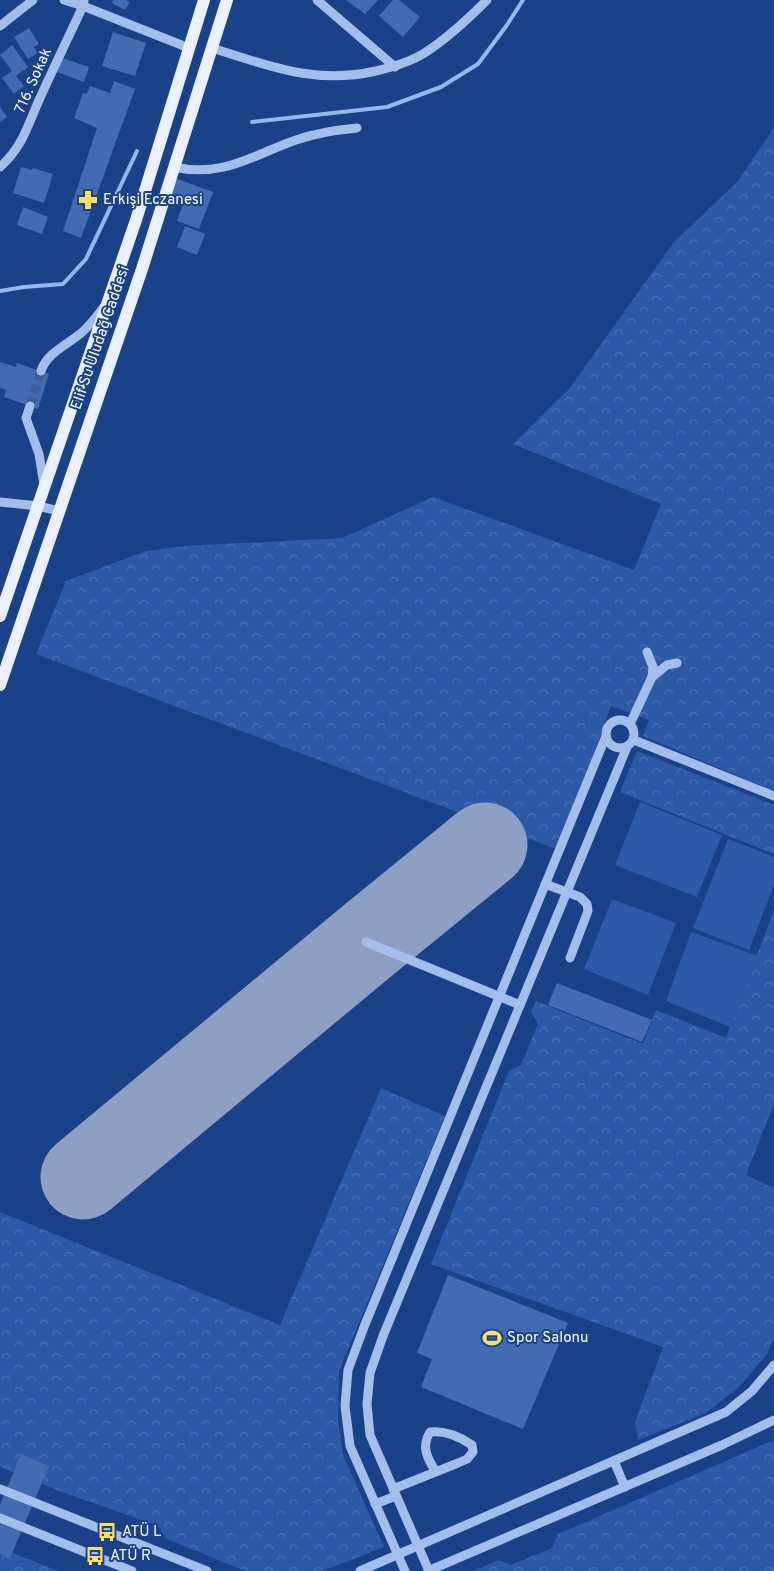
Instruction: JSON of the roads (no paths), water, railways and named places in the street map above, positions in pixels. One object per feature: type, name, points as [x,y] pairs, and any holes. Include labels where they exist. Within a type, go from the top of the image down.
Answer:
[{"type":"main road","name":"Elif Su Uludağ Caddesi","points":[[0,616],[136,220],[204,0]]},
{"type":"main road","name":"Elif Su Uludağ Caddesi","points":[[0,685],[137,285],[227,0]]},
{"type":"street","points":[[0,26],[33,0]]},
{"type":"street","points":[[64,0],[83,3],[188,48]]},
{"type":"street","points":[[316,0],[395,67]]},
{"type":"street","points":[[212,48],[287,72],[325,77],[358,75],[395,67],[425,53],[456,30],[487,0]]},
{"type":"street","name":"716. Sokak","points":[[0,168],[13,155],[22,141],[83,3]]},
{"type":"street","points":[[174,167],[195,170],[216,169],[249,160],[299,139],[329,131],[357,128]]},
{"type":"street","points":[[41,371],[44,362],[49,356],[82,333],[108,301]]},
{"type":"street","points":[[30,406],[26,418],[39,454],[44,487]]},
{"type":"street","points":[[0,502],[38,506],[59,511]]},
{"type":"street","points":[[630,724],[652,676],[653,667],[648,652]]},
{"type":"street","points":[[652,676],[667,665],[676,663]]},
{"type":"street","points":[[405,1571],[350,1446],[345,1406],[348,1370],[606,736],[608,727],[614,721],[624,720],[630,724],[634,730],[634,740],[627,747],[383,1336],[370,1373],[367,1404],[370,1435],[429,1571],[722,1446],[774,1420]]},
{"type":"street","points":[[606,736],[610,744],[622,748],[627,747]]},
{"type":"street","points":[[634,740],[774,796]]},
{"type":"street","points":[[545,884],[580,897],[587,904],[588,912],[570,958]]},
{"type":"street","points":[[366,942],[520,1005]]},
{"type":"street","points":[[360,1571],[726,1412],[752,1390],[774,1364]]},
{"type":"street","points":[[375,1504],[394,1492],[467,1458],[473,1452],[472,1445],[460,1437],[440,1431],[430,1432],[425,1440],[426,1455],[436,1472]]},
{"type":"street","points":[[614,1461],[625,1487]]},
{"type":"street","points":[[0,1489],[191,1568],[208,1571]]},
{"type":"street","points":[[0,1518],[132,1571]]},
{"type":"waterway","points":[[252,122],[387,107],[441,87],[478,64],[523,0]]},
{"type":"waterway","points":[[0,291],[63,284],[86,259],[137,151]]},
{"type":"tunnel","points":[[30,406],[41,371]]},
{"type":"place","name":"Erkişi Eczanesi","points":[[88,200]]},
{"type":"place","name":"Spor Salonu","points":[[492,1338]]},
{"type":"place","name":"ATÜ L","points":[[107,1532]]},
{"type":"place","name":"ATÜ R","points":[[95,1556]]}]
